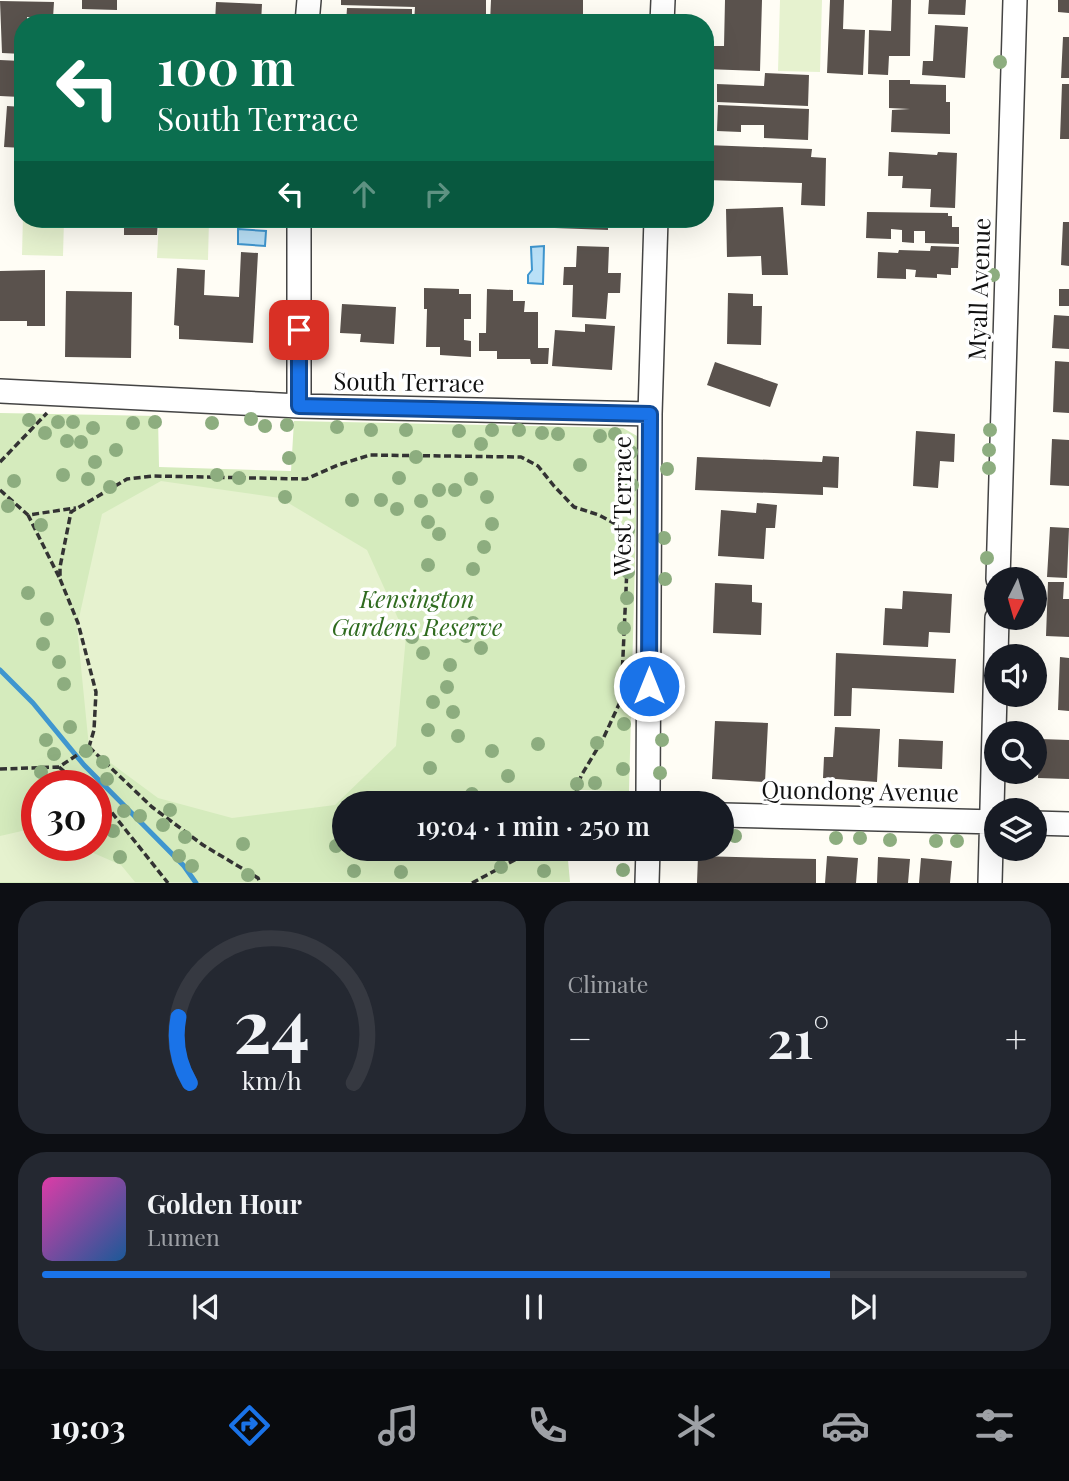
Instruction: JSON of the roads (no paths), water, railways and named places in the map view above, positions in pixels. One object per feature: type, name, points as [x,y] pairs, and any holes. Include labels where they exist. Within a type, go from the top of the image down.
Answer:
[{"type":"street","name":"Myall Avenue","points":[[998,567],[1015,0]]},
{"type":"street","points":[[299,228],[299,406]]},
{"type":"street","name":"West Terrace","points":[[649,791],[650,414],[656,228]]},
{"type":"street","name":"South Terrace","points":[[0,391],[299,406],[650,414]]},
{"type":"street","points":[[993,798],[997,630]]},
{"type":"street","name":"Quondong Avenue","points":[[734,816],[984,821]]},
{"type":"street","points":[[1047,823],[1069,824]]},
{"type":"street","points":[[647,883],[648,861]]},
{"type":"street","points":[[990,883],[991,861]]},
{"type":"water","points":[[238,229],[266,231],[265,246],[238,244]]},
{"type":"water","points":[[544,246],[543,284],[528,283],[528,275],[532,270],[531,247]]},
{"type":"waterway","points":[[0,670],[33,703],[84,765],[184,866],[196,883]]},
{"type":"park label","name":"Kensington Gardens Reserve","points":[[417,614]]}]
